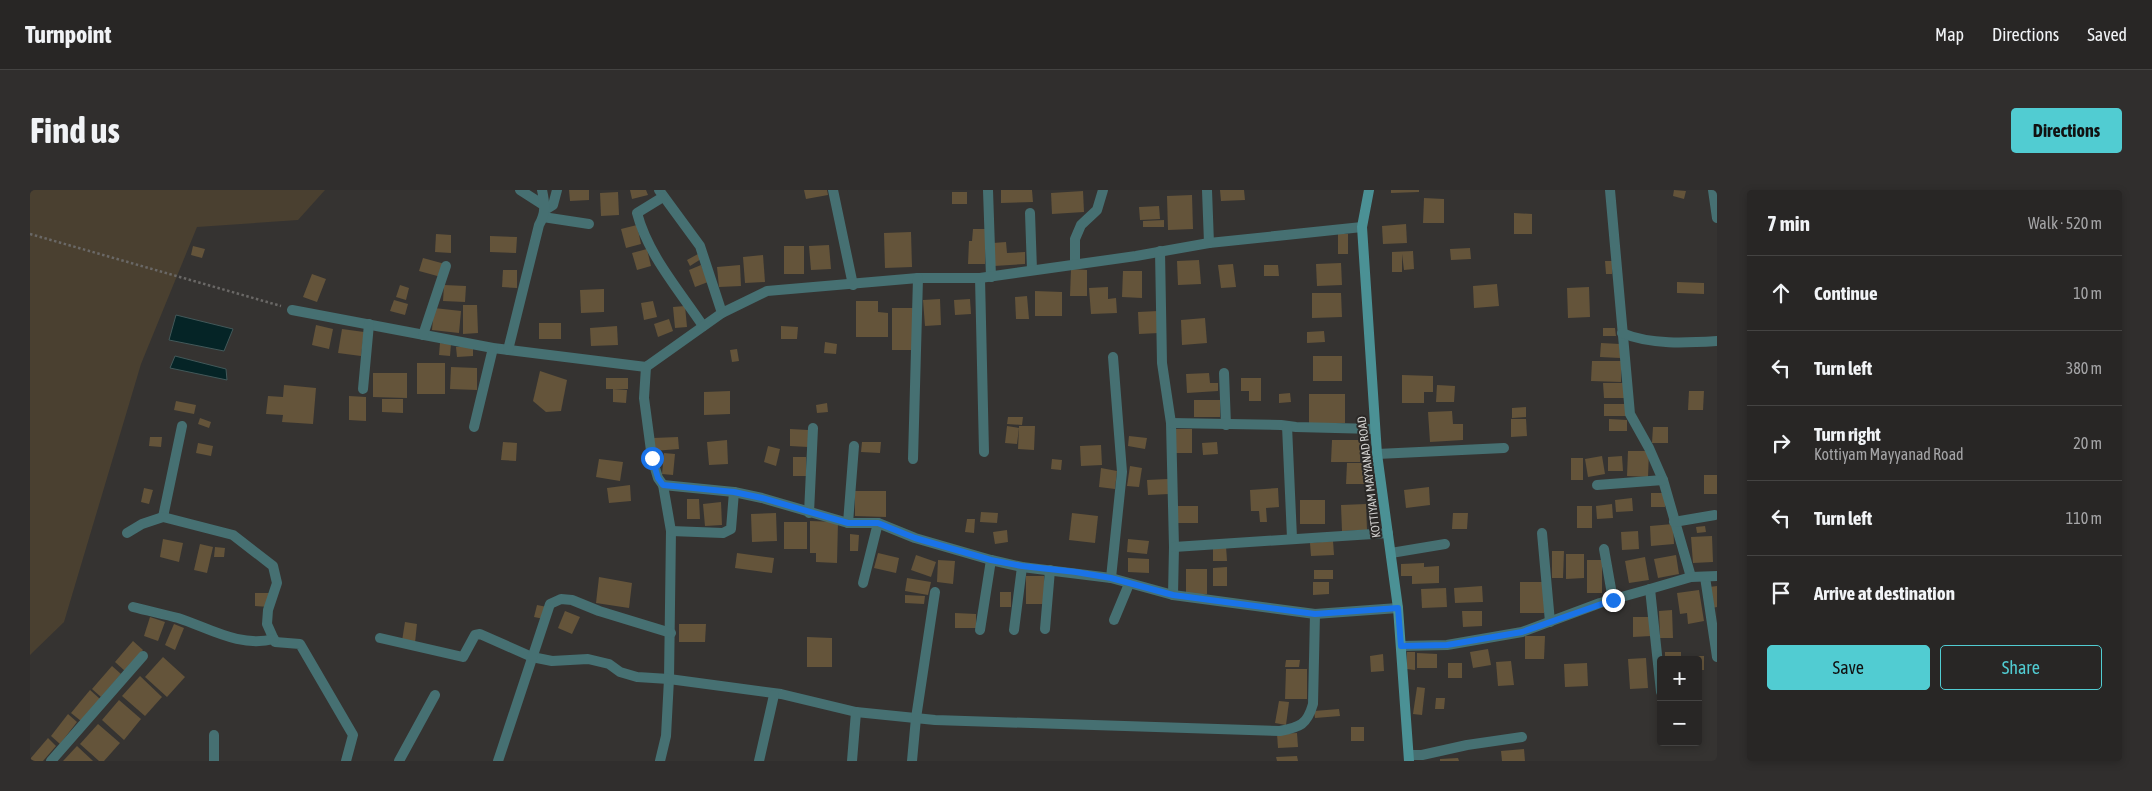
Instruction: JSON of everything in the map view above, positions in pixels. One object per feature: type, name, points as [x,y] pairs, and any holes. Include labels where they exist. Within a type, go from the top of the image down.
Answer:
[{"type":"street","points":[[520,190],[544,211],[590,224]]},
{"type":"street","points":[[508,350],[538,225],[544,211],[542,190]]},
{"type":"street","points":[[544,211],[552,205],[557,190]]},
{"type":"street","points":[[833,190],[853,285]]},
{"type":"street","points":[[988,190],[991,277]]},
{"type":"street","points":[[1075,263],[1075,239],[1081,225],[1097,210],[1103,190]]},
{"type":"street","points":[[1207,190],[1209,243]]},
{"type":"street","name":"KOTTIYAM MAYYANAD ROAD","points":[[1369,190],[1362,227],[1375,429],[1398,608],[1409,758]]},
{"type":"street","points":[[1610,190],[1630,414],[1650,448],[1663,480],[1691,577]]},
{"type":"street","points":[[1713,190],[1717,218]]},
{"type":"street","points":[[703,326],[657,258],[641,226],[637,212],[661,194],[700,246],[722,313]]},
{"type":"street","points":[[1030,213],[1032,270]]},
{"type":"street","points":[[292,310],[493,348],[646,367],[722,313],[767,291],[918,278],[991,277],[1075,263],[1136,256],[1209,243],[1362,227]]},
{"type":"street","points":[[1160,251],[1162,363],[1172,423],[1173,595]]},
{"type":"street","points":[[423,335],[446,266]]},
{"type":"street","points":[[913,459],[918,278]]},
{"type":"street","points":[[980,278],[984,452]]},
{"type":"street","points":[[364,389],[368,324]]},
{"type":"street","points":[[1622,333],[1636,338],[1679,343],[1717,341]]},
{"type":"street","points":[[474,427],[493,348]]},
{"type":"street","points":[[1111,578],[1122,472],[1113,357]]},
{"type":"street","points":[[646,367],[644,398],[652,458],[658,478],[663,485],[671,530],[669,680],[666,736],[660,761]]},
{"type":"street","points":[[1224,373],[1226,425]]},
{"type":"street","points":[[1172,423],[1375,429]]},
{"type":"street","points":[[163,517],[182,426]]},
{"type":"street","points":[[1288,426],[1292,538]]},
{"type":"street","points":[[809,513],[813,428]]},
{"type":"street","points":[[848,523],[854,446]]},
{"type":"street","points":[[1377,454],[1504,448]]},
{"type":"street","points":[[1597,485],[1663,480]]},
{"type":"street","points":[[663,485],[734,492],[762,498],[848,523],[878,523],[915,538],[991,560],[1111,578],[1173,595],[1315,614],[1398,608]]},
{"type":"street","points":[[671,530],[723,533],[731,529],[734,492]]},
{"type":"street","points":[[1674,522],[1715,515]]},
{"type":"street","points":[[127,533],[142,524],[163,517],[233,535],[273,566],[277,584],[268,610],[267,624],[275,642],[300,644],[353,734],[346,761]]},
{"type":"street","points":[[863,583],[878,523]]},
{"type":"street","points":[[1174,547],[1388,533]]},
{"type":"street","points":[[1542,533],[1550,622]]},
{"type":"street","points":[[1391,553],[1445,544]]},
{"type":"street","points":[[1604,549],[1613,600]]},
{"type":"street","points":[[980,630],[991,560]]},
{"type":"street","points":[[1014,630],[1022,566]]},
{"type":"street","points":[[1045,629],[1050,570]]},
{"type":"street","points":[[1705,576],[1717,657]]},
{"type":"street","points":[[1401,646],[1447,645],[1522,632],[1613,600],[1691,577],[1717,576]]},
{"type":"street","points":[[1114,620],[1129,584]]},
{"type":"street","points":[[1650,589],[1657,656]]},
{"type":"street","points":[[912,761],[916,718],[935,592]]},
{"type":"street","points":[[498,761],[550,604],[561,599],[572,600],[599,611],[671,632]]},
{"type":"street","points":[[133,608],[179,618],[217,634],[250,640],[264,641],[274,639]]},
{"type":"street","points":[[380,638],[463,656],[475,635],[480,634],[532,657],[552,661],[588,659],[609,664],[620,672],[637,677],[774,695],[781,694],[856,712],[916,718],[1280,731],[1303,724],[1310,716],[1313,704],[1315,614]]},
{"type":"street","points":[[51,761],[144,656]]},
{"type":"street","points":[[399,761],[435,695]]},
{"type":"street","points":[[759,761],[774,695]]},
{"type":"street","points":[[852,761],[856,712]]},
{"type":"street","points":[[214,735],[214,761]]},
{"type":"street","points":[[1409,758],[1467,745],[1522,736]]},
{"type":"path","points":[[30,234],[292,310]]},
{"type":"shaded area","points":[[30,190],[325,190],[298,220],[197,227],[141,364],[64,622],[30,655]]},
{"type":"water","points":[[176,315],[233,329],[224,351],[169,340]]},
{"type":"water","points":[[175,356],[226,369],[227,380],[170,368]]},
{"type":"building","points":[[569,190],[589,190],[589,200],[570,201]]},
{"type":"building","points":[[630,190],[646,190],[648,195],[632,199]]},
{"type":"building","points":[[804,190],[827,190],[828,195],[806,199]]},
{"type":"building","points":[[1001,190],[1032,190],[1033,202],[1001,203]]},
{"type":"building","points":[[1220,190],[1244,190],[1245,200],[1221,201]]},
{"type":"building","points":[[1391,190],[1419,190],[1419,192],[1391,193]]},
{"type":"building","points":[[1674,190],[1686,191],[1684,199],[1673,196]]},
{"type":"building","points":[[1083,191],[1084,212],[1052,214],[1051,193]]},
{"type":"building","points":[[618,192],[619,215],[601,216],[600,193]]},
{"type":"building","points":[[952,192],[967,192],[967,204],[952,204]]},
{"type":"building","points":[[1192,195],[1193,229],[1168,230],[1167,196]]},
{"type":"building","points":[[1424,198],[1444,199],[1444,223],[1423,223]]},
{"type":"building","points":[[1159,206],[1160,219],[1140,220],[1139,207]]},
{"type":"building","points":[[1514,213],[1532,214],[1532,234],[1514,234]]},
{"type":"building","points":[[1164,220],[1164,227],[1143,227],[1143,221]]},
{"type":"building","points":[[1406,224],[1407,243],[1383,244],[1382,226]]},
{"type":"building","points":[[637,225],[641,244],[626,248],[621,229]]},
{"type":"building","points":[[973,229],[986,229],[985,264],[968,264],[969,241],[972,241]]},
{"type":"building","points":[[911,232],[912,267],[885,268],[884,233]]},
{"type":"building","points":[[436,234],[451,235],[451,253],[435,252]]},
{"type":"building","points":[[1338,234],[1348,234],[1348,254],[1338,254]]},
{"type":"building","points":[[490,236],[517,237],[516,253],[490,252]]},
{"type":"building","points":[[1006,242],[1007,253],[1025,252],[1025,264],[994,266],[993,243]]},
{"type":"building","points":[[829,245],[831,269],[811,270],[809,246]]},
{"type":"building","points":[[193,246],[205,249],[202,258],[191,255]]},
{"type":"building","points":[[784,246],[804,246],[804,274],[784,274]]},
{"type":"building","points":[[1470,248],[1471,259],[1451,260],[1450,249]]},
{"type":"building","points":[[647,249],[651,266],[637,270],[632,253]]},
{"type":"building","points":[[1413,251],[1414,269],[1404,270],[1402,254],[1402,272],[1392,272],[1392,252]]},
{"type":"building","points":[[698,254],[701,259],[690,266],[687,260]]},
{"type":"building","points":[[763,255],[765,282],[745,283],[743,257]]},
{"type":"building","points":[[423,258],[445,264],[441,277],[419,271]]},
{"type":"building","points":[[1199,260],[1201,284],[1178,285],[1177,261]]},
{"type":"building","points":[[1605,261],[1612,261],[1612,274],[1606,274]]},
{"type":"building","points":[[1341,263],[1342,285],[1317,286],[1316,264]]},
{"type":"building","points":[[1233,264],[1236,287],[1221,288],[1218,265]]},
{"type":"building","points":[[701,265],[708,282],[695,287],[689,270]]},
{"type":"building","points":[[740,265],[741,286],[719,287],[717,267]]},
{"type":"building","points":[[1264,265],[1278,265],[1279,276],[1264,276]]},
{"type":"building","points":[[1071,269],[1087,270],[1087,296],[1070,296]]},
{"type":"building","points":[[503,270],[517,270],[517,288],[502,287]]},
{"type":"building","points":[[1123,271],[1142,271],[1142,298],[1122,297]]},
{"type":"building","points":[[312,274],[326,279],[317,302],[303,297]]},
{"type":"building","points":[[1677,282],[1704,283],[1704,294],[1677,293]]},
{"type":"building","points":[[1497,284],[1499,306],[1474,308],[1473,286]]},
{"type":"building","points":[[400,285],[409,288],[406,300],[396,297]]},
{"type":"building","points":[[444,285],[466,286],[465,302],[443,301]]},
{"type":"building","points":[[1108,287],[1108,299],[1116,298],[1117,313],[1091,314],[1089,288]]},
{"type":"building","points":[[1589,287],[1590,317],[1568,318],[1567,288]]},
{"type":"building","points":[[604,289],[604,312],[581,313],[580,290]]},
{"type":"building","points":[[1035,291],[1062,292],[1062,316],[1035,316]]},
{"type":"building","points":[[1312,293],[1341,293],[1342,317],[1312,318]]},
{"type":"building","points":[[1027,296],[1029,319],[1016,319],[1015,297]]},
{"type":"building","points":[[940,299],[941,325],[925,326],[923,300]]},
{"type":"building","points":[[970,299],[971,314],[955,315],[954,300]]},
{"type":"building","points":[[394,300],[408,304],[405,315],[390,311]]},
{"type":"building","points":[[653,301],[657,317],[644,320],[641,303]]},
{"type":"building","points":[[856,301],[878,301],[878,312],[888,313],[888,337],[856,337]]},
{"type":"building","points":[[463,305],[477,305],[478,333],[463,334]]},
{"type":"building","points":[[685,306],[687,327],[675,328],[673,307]]},
{"type":"building","points":[[434,308],[461,311],[459,333],[432,330]]},
{"type":"building","points":[[892,308],[913,308],[913,350],[892,350]]},
{"type":"building","points":[[1158,311],[1159,333],[1139,334],[1138,312]]},
{"type":"building","points":[[1205,318],[1207,343],[1182,345],[1181,320]]},
{"type":"building","points":[[669,319],[673,331],[658,337],[654,324]]},
{"type":"building","points":[[539,323],[561,323],[561,339],[539,339]]},
{"type":"building","points":[[316,325],[333,329],[329,349],[312,345]]},
{"type":"building","points":[[617,326],[618,345],[591,346],[590,328]]},
{"type":"building","points":[[781,326],[798,327],[797,339],[781,339]]},
{"type":"building","points":[[1603,328],[1615,328],[1616,336],[1603,336]]},
{"type":"building","points":[[342,329],[364,332],[361,356],[338,353]]},
{"type":"building","points":[[1324,331],[1325,342],[1307,343],[1307,332]]},
{"type":"building","points":[[825,342],[837,344],[836,354],[824,353]]},
{"type":"building","points":[[440,343],[451,344],[450,356],[439,355]]},
{"type":"building","points":[[1601,343],[1620,344],[1620,358],[1600,357]]},
{"type":"building","points":[[473,346],[473,356],[457,357],[456,347]]},
{"type":"building","points":[[737,349],[739,361],[732,362],[730,350]]},
{"type":"building","points":[[1313,356],[1342,356],[1342,381],[1313,381]]},
{"type":"building","points":[[1592,361],[1621,361],[1621,382],[1591,381]]},
{"type":"building","points":[[417,363],[445,363],[445,394],[417,394]]},
{"type":"building","points":[[451,367],[477,368],[477,390],[450,389]]},
{"type":"building","points":[[540,371],[567,380],[561,411],[546,412],[533,401]]},
{"type":"building","points":[[373,373],[407,373],[407,398],[373,397]]},
{"type":"building","points":[[1209,373],[1210,383],[1218,383],[1218,391],[1187,393],[1186,374]]},
{"type":"building","points":[[1402,375],[1433,376],[1433,392],[1424,392],[1424,403],[1402,403]]},
{"type":"building","points":[[606,378],[628,378],[628,389],[606,389]]},
{"type":"building","points":[[1241,378],[1261,378],[1261,401],[1249,401],[1249,391],[1241,391]]},
{"type":"building","points":[[1603,383],[1624,383],[1624,398],[1604,398]]},
{"type":"building","points":[[284,385],[316,388],[313,424],[282,422],[283,415],[266,414],[268,396],[283,397]]},
{"type":"building","points":[[1437,385],[1455,386],[1454,402],[1436,402]]},
{"type":"building","points":[[613,389],[627,390],[626,403],[613,402]]},
{"type":"building","points":[[730,391],[730,414],[704,415],[704,392]]},
{"type":"building","points":[[1689,391],[1704,391],[1703,410],[1688,410]]},
{"type":"building","points":[[1290,393],[1291,402],[1279,403],[1279,394]]},
{"type":"building","points":[[1309,394],[1345,394],[1345,423],[1309,423]]},
{"type":"building","points":[[349,396],[366,397],[366,421],[349,420]]},
{"type":"building","points":[[382,399],[403,399],[403,413],[382,412]]},
{"type":"building","points":[[1194,400],[1220,400],[1220,417],[1194,417]]},
{"type":"building","points":[[176,401],[196,405],[194,414],[174,410]]},
{"type":"building","points":[[827,403],[828,412],[817,413],[816,405]]},
{"type":"building","points":[[1604,404],[1627,404],[1626,416],[1604,416]]},
{"type":"building","points":[[1526,407],[1526,417],[1512,418],[1512,408]]},
{"type":"building","points":[[1452,411],[1453,424],[1463,424],[1463,440],[1430,442],[1428,412]]},
{"type":"building","points":[[1008,417],[1023,417],[1022,425],[1007,424]]},
{"type":"building","points":[[200,418],[211,422],[209,428],[198,424]]},
{"type":"building","points":[[1511,419],[1526,419],[1527,436],[1511,437]]},
{"type":"building","points":[[1609,419],[1627,420],[1627,431],[1609,431]]},
{"type":"building","points":[[1007,426],[1019,428],[1017,444],[1005,443]]},
{"type":"building","points":[[1019,426],[1035,426],[1034,450],[1018,449]]},
{"type":"building","points":[[1653,427],[1668,427],[1668,443],[1652,443]]},
{"type":"building","points":[[790,429],[808,430],[808,447],[790,446]]},
{"type":"building","points":[[1175,429],[1192,429],[1192,453],[1174,453]]},
{"type":"building","points":[[1129,436],[1147,438],[1145,449],[1128,446]]},
{"type":"building","points":[[150,437],[162,437],[161,447],[149,446]]},
{"type":"building","points":[[678,437],[679,449],[653,451],[653,438]]},
{"type":"building","points":[[727,440],[728,464],[709,465],[707,442]]},
{"type":"building","points":[[1332,440],[1361,440],[1360,462],[1331,462]]},
{"type":"building","points":[[503,442],[517,443],[516,461],[501,460]]},
{"type":"building","points":[[862,442],[881,442],[880,453],[861,452]]},
{"type":"building","points":[[1217,442],[1218,454],[1203,455],[1202,443]]},
{"type":"building","points":[[198,443],[213,446],[211,456],[196,453]]},
{"type":"building","points":[[1101,445],[1102,465],[1081,466],[1080,446]]},
{"type":"building","points":[[768,446],[780,449],[776,466],[764,462]]},
{"type":"building","points":[[1628,451],[1649,451],[1648,477],[1627,476]]},
{"type":"building","points":[[664,453],[675,454],[673,475],[662,474]]},
{"type":"building","points":[[1602,456],[1605,474],[1588,477],[1585,459]]},
{"type":"building","points":[[1622,456],[1623,471],[1608,471],[1608,457]]},
{"type":"building","points":[[793,457],[806,457],[806,476],[793,476]]},
{"type":"building","points":[[1571,458],[1583,458],[1583,480],[1571,480]]},
{"type":"building","points":[[599,459],[623,462],[620,481],[596,477]]},
{"type":"building","points":[[1052,459],[1062,460],[1061,470],[1051,469]]},
{"type":"building","points":[[1347,463],[1367,463],[1367,484],[1346,484]]},
{"type":"building","points":[[1130,466],[1142,468],[1139,487],[1127,486]]},
{"type":"building","points":[[1101,468],[1117,471],[1115,489],[1099,487]]},
{"type":"building","points":[[1704,475],[1717,475],[1717,494],[1704,494]]},
{"type":"building","points":[[1168,479],[1169,494],[1148,495],[1147,480]]},
{"type":"building","points":[[630,485],[631,501],[609,503],[607,488]]},
{"type":"building","points":[[1429,487],[1430,505],[1406,508],[1404,490]]},
{"type":"building","points":[[144,488],[153,490],[149,504],[141,502]]},
{"type":"building","points":[[1278,488],[1279,507],[1266,508],[1267,522],[1260,522],[1259,511],[1251,511],[1250,490]]},
{"type":"building","points":[[855,491],[886,491],[886,517],[855,516]]},
{"type":"building","points":[[1651,493],[1665,493],[1665,507],[1651,507]]},
{"type":"building","points":[[1632,498],[1633,511],[1616,512],[1615,500]]},
{"type":"building","points":[[687,499],[699,499],[700,519],[687,519]]},
{"type":"building","points":[[1300,500],[1325,500],[1325,524],[1300,524]]},
{"type":"building","points":[[721,502],[722,525],[705,526],[703,504]]},
{"type":"building","points":[[1366,504],[1367,530],[1342,531],[1341,505]]},
{"type":"building","points":[[1612,504],[1613,518],[1597,519],[1596,506]]},
{"type":"building","points":[[1176,506],[1198,506],[1198,523],[1176,523]]},
{"type":"building","points":[[1577,506],[1592,506],[1592,528],[1577,528]]},
{"type":"building","points":[[981,512],[998,513],[997,523],[980,522]]},
{"type":"building","points":[[776,513],[777,541],[752,542],[751,514]]},
{"type":"building","points":[[1072,513],[1098,516],[1095,543],[1069,540]]},
{"type":"building","points":[[1453,513],[1468,513],[1467,529],[1452,529]]},
{"type":"building","points":[[967,519],[975,519],[974,533],[965,532]]},
{"type":"building","points":[[810,521],[838,522],[837,563],[816,562],[816,553],[810,553]]},
{"type":"building","points":[[784,522],[807,522],[807,549],[784,549]]},
{"type":"building","points":[[1673,524],[1674,544],[1651,546],[1650,526]]},
{"type":"building","points":[[1705,526],[1706,532],[1697,533],[1696,527]]},
{"type":"building","points":[[1007,530],[1008,542],[995,544],[993,532]]},
{"type":"building","points":[[1638,531],[1639,549],[1622,550],[1621,532]]},
{"type":"building","points":[[850,534],[859,535],[858,551],[850,551]]},
{"type":"building","points":[[1712,536],[1713,562],[1693,563],[1691,537]]},
{"type":"building","points":[[163,539],[183,543],[179,562],[160,557]]},
{"type":"building","points":[[1128,539],[1149,541],[1147,554],[1127,552]]},
{"type":"building","points":[[1333,541],[1334,555],[1311,556],[1310,543]]},
{"type":"building","points":[[200,544],[213,547],[207,573],[194,570]]},
{"type":"building","points":[[1226,546],[1227,561],[1213,561],[1213,547]]},
{"type":"building","points":[[215,547],[225,548],[224,557],[214,557]]},
{"type":"building","points":[[1552,551],[1564,551],[1563,578],[1552,578]]},
{"type":"building","points":[[737,553],[774,558],[772,573],[735,568]]},
{"type":"building","points":[[878,553],[899,558],[896,573],[874,568]]},
{"type":"building","points":[[1566,554],[1584,554],[1584,578],[1566,579]]},
{"type":"building","points":[[916,555],[936,562],[931,577],[911,570]]},
{"type":"building","points":[[1676,555],[1679,574],[1658,578],[1654,559]]},
{"type":"building","points":[[1645,557],[1649,580],[1629,583],[1625,561]]},
{"type":"building","points":[[1128,558],[1149,559],[1149,573],[1128,572]]},
{"type":"building","points":[[938,560],[955,561],[953,584],[937,582]]},
{"type":"building","points":[[1587,560],[1602,560],[1602,593],[1587,593]]},
{"type":"building","points":[[1424,563],[1424,567],[1439,566],[1439,583],[1412,584],[1412,576],[1401,576],[1401,564]]},
{"type":"building","points":[[1227,567],[1227,586],[1213,586],[1213,568]]},
{"type":"building","points":[[1186,569],[1207,569],[1207,594],[1186,594]]},
{"type":"building","points":[[1314,570],[1333,570],[1333,579],[1314,579]]},
{"type":"building","points":[[1026,576],[1044,576],[1044,604],[1026,604]]},
{"type":"building","points":[[599,577],[632,583],[629,608],[596,603]]},
{"type":"building","points":[[907,578],[931,582],[928,595],[905,591]]},
{"type":"building","points":[[1313,582],[1329,582],[1329,594],[1313,595]]},
{"type":"building","points":[[1520,582],[1544,582],[1544,613],[1520,613]]},
{"type":"building","points":[[1482,586],[1483,602],[1455,603],[1454,588]]},
{"type":"building","points":[[1717,586],[1717,607],[1712,608],[1709,587]]},
{"type":"building","points":[[1446,588],[1447,607],[1422,608],[1421,589]]},
{"type":"building","points":[[1699,590],[1704,621],[1688,624],[1687,613],[1680,614],[1677,593]]},
{"type":"building","points":[[1000,592],[1011,592],[1011,607],[1000,607]]},
{"type":"building","points":[[255,593],[269,593],[269,607],[255,606]]},
{"type":"building","points":[[905,595],[925,596],[924,604],[905,603]]},
{"type":"building","points":[[537,605],[547,607],[544,619],[534,617]]},
{"type":"building","points":[[1672,610],[1673,638],[1660,638],[1659,611]]},
{"type":"building","points":[[565,611],[580,617],[572,634],[558,628]]},
{"type":"building","points":[[1462,611],[1482,611],[1482,626],[1463,627]]},
{"type":"building","points":[[955,613],[976,614],[976,628],[955,628]]},
{"type":"building","points":[[150,617],[165,622],[158,641],[144,636]]},
{"type":"building","points":[[1633,617],[1651,617],[1651,636],[1633,637]]},
{"type":"building","points":[[405,622],[417,624],[415,643],[402,641]]},
{"type":"building","points":[[174,624],[184,628],[175,650],[165,645]]},
{"type":"building","points":[[679,624],[706,624],[705,642],[679,642]]},
{"type":"building","points":[[1525,636],[1545,636],[1544,659],[1525,659]]},
{"type":"building","points":[[807,637],[832,638],[832,667],[807,667]]},
{"type":"building","points":[[133,641],[143,650],[125,671],[115,662]]},
{"type":"building","points":[[1488,649],[1491,665],[1473,668],[1470,652]]},
{"type":"building","points":[[1407,652],[1415,652],[1415,670],[1407,669]]},
{"type":"building","points":[[1665,652],[1681,652],[1681,656],[1665,656]]},
{"type":"building","points":[[1417,653],[1437,654],[1437,668],[1417,668]]},
{"type":"building","points":[[1383,654],[1384,671],[1371,672],[1370,656]]},
{"type":"building","points":[[1702,656],[1704,656],[1704,670],[1702,670]]},
{"type":"building","points":[[163,657],[185,677],[167,697],[145,677]]},
{"type":"building","points":[[1646,658],[1648,688],[1630,689],[1628,659]]},
{"type":"building","points":[[1286,660],[1300,660],[1299,667],[1285,667]]},
{"type":"building","points":[[1511,661],[1514,685],[1498,686],[1496,662]]},
{"type":"building","points":[[1448,663],[1462,663],[1462,678],[1448,678]]},
{"type":"building","points":[[1587,663],[1588,686],[1565,687],[1564,664]]},
{"type":"building","points":[[112,666],[121,674],[101,697],[92,689]]},
{"type":"building","points":[[1286,669],[1307,669],[1307,699],[1285,699]]},
{"type":"building","points":[[140,676],[162,697],[145,716],[122,696]]},
{"type":"building","points":[[1417,687],[1425,688],[1422,715],[1413,714]]},
{"type":"building","points":[[90,690],[100,699],[81,721],[71,713]]},
{"type":"building","points":[[1436,698],[1445,698],[1444,709],[1435,709]]},
{"type":"building","points":[[119,700],[141,719],[124,740],[102,720]]},
{"type":"building","points":[[1279,701],[1289,702],[1286,725],[1275,723]]},
{"type":"building","points":[[1339,709],[1340,716],[1315,718],[1314,711]]},
{"type":"building","points":[[68,714],[77,722],[60,744],[51,736]]},
{"type":"building","points":[[98,724],[120,743],[104,761],[99,761],[80,744]]},
{"type":"building","points":[[1351,727],[1364,727],[1364,741],[1351,741]]},
{"type":"building","points":[[1297,733],[1298,747],[1278,748],[1277,734]]},
{"type":"building","points":[[48,738],[56,746],[43,761],[31,761],[30,759]]},
{"type":"building","points":[[77,746],[93,761],[63,761]]},
{"type":"building","points":[[1524,749],[1525,761],[1502,761],[1501,751]]},
{"type":"building","points":[[1297,756],[1298,761],[1277,761],[1276,757]]},
{"type":"building","points":[[1458,758],[1459,761],[1440,761],[1440,759]]},
{"type":"route","points":[[652,458],[658,478],[663,485],[734,492],[762,498],[848,523],[878,523],[915,538],[991,560],[1111,578],[1173,595],[1315,614],[1398,608],[1401,646],[1447,645],[1522,632],[1613,600]]}]
